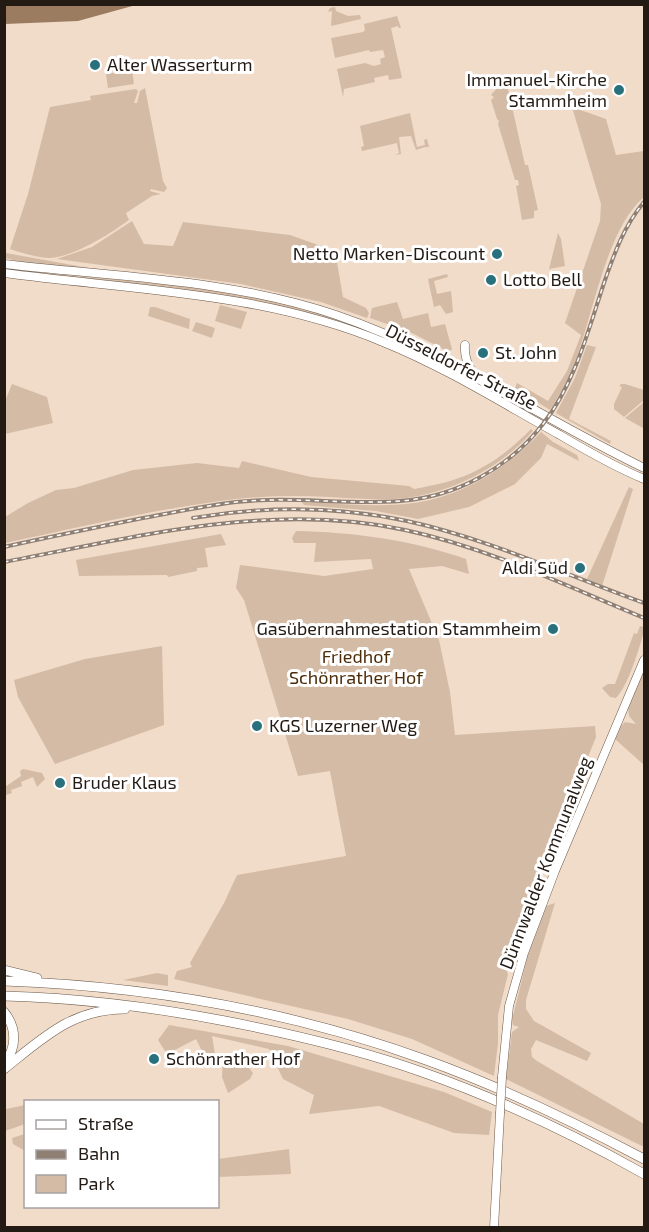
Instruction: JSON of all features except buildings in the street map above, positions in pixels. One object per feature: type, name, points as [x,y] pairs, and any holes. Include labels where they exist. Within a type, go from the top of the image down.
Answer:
[{"type":"highway","points":[[4,969],[57,983]]},
{"type":"highway","points":[[4,981],[103,987],[189,999],[333,1031],[426,1060],[488,1084],[597,1134],[645,1160]]},
{"type":"highway","points":[[4,996],[78,999],[154,1009],[319,1041],[420,1071],[524,1113],[591,1144],[645,1174]]},
{"type":"highway","points":[[4,1069],[45,1036],[71,1021],[103,1010],[154,1009]]},
{"type":"highway","points":[[4,1012],[12,1023],[14,1038],[12,1052],[4,1064]]},
{"type":"main road","name":"Düsseldorfer Straße","points":[[4,264],[187,284],[302,305],[334,314],[389,335],[474,376],[645,468]]},
{"type":"main road","name":"Düsseldorfer Straße","points":[[4,273],[219,298],[264,306],[331,323],[382,341],[438,367],[591,453],[645,479]]},
{"type":"main road","points":[[465,345],[464,355],[474,376]]},
{"type":"main road","name":"Dünnwalder Kommunalweg","points":[[494,1227],[502,1077],[509,1006],[524,953],[555,871],[645,660]]},
{"type":"green space","points":[[335,7],[336,11],[348,16],[360,15],[361,19],[331,26],[332,11],[328,12],[330,8]]},
{"type":"green space","points":[[397,16],[401,28],[398,26],[391,28],[402,78],[389,80],[388,75],[374,78],[375,82],[344,89],[343,97],[337,69],[365,63],[374,66],[381,64],[380,59],[385,57],[383,50],[370,52],[369,50],[335,58],[331,38],[363,32],[364,24]]},
{"type":"green space","points":[[132,70],[134,84],[108,88],[106,74]]},
{"type":"green space","points":[[507,84],[525,165],[528,165],[538,210],[534,211],[534,218],[522,220],[516,186],[519,185],[518,180],[515,180],[491,100],[494,97],[491,95],[498,87]]},
{"type":"green space","points":[[145,88],[163,181],[167,188],[164,192],[151,189],[150,191],[161,194],[152,196],[126,213],[129,220],[79,250],[48,258],[10,249],[28,194],[50,107],[91,100],[90,96],[136,89],[138,91],[134,103],[137,103],[140,91]]},
{"type":"green space","points":[[572,107],[606,119],[616,155],[644,151],[644,197],[619,231],[609,254],[572,370],[550,410],[515,388],[517,383],[548,401],[567,371],[581,335],[565,323],[600,221],[601,204]]},
{"type":"green space","points":[[410,113],[417,147],[425,145],[424,140],[427,139],[429,147],[416,150],[411,136],[399,137],[401,154],[395,155],[399,153],[397,143],[362,151],[361,147],[364,146],[360,126]]},
{"type":"green space","points":[[132,221],[144,244],[173,246],[183,222],[290,235],[335,251],[343,297],[366,308],[369,313],[367,318],[321,302],[241,284],[57,259],[92,247]]},
{"type":"green space","points":[[558,233],[565,266],[549,269]]},
{"type":"green space","points":[[6,253],[89,268],[221,285],[26,263],[5,258]]},
{"type":"green space","points":[[5,269],[186,287],[258,298],[324,315],[386,338],[297,310],[259,301]]},
{"type":"green space","points":[[447,274],[448,277],[434,281],[437,294],[451,291],[453,312],[446,314],[440,305],[434,307],[428,279]]},
{"type":"green space","points":[[397,302],[403,319],[428,313],[431,327],[445,324],[452,349],[449,352],[410,332],[370,318],[372,308]]},
{"type":"green space","points":[[220,305],[247,312],[241,329],[215,321]]},
{"type":"green space","points":[[150,307],[190,319],[189,329],[148,316]]},
{"type":"green space","points":[[196,322],[215,328],[212,338],[192,331]]},
{"type":"green space","points":[[587,345],[596,347],[569,419],[611,441],[610,444],[556,413],[575,378]]},
{"type":"green space","points":[[12,384],[47,397],[53,423],[5,434],[5,401]]},
{"type":"green space","points":[[621,384],[644,390],[644,400],[624,417],[614,409]]},
{"type":"green space","points":[[644,402],[643,428],[625,418]]},
{"type":"green space","points":[[531,429],[533,431],[520,444],[491,467],[476,476],[425,495],[387,499],[288,496],[234,499],[139,515],[5,543],[5,517],[28,503],[56,490],[74,488],[133,470],[197,463],[239,468],[242,461],[311,477],[409,486],[414,489],[451,481],[487,465],[506,452]]},
{"type":"green space","points":[[541,432],[553,442],[577,455],[579,461],[547,444],[541,458],[515,484],[469,507],[418,519],[376,511],[304,505],[302,502],[354,505],[409,504],[451,494],[471,485],[508,462]]},
{"type":"green space","points":[[629,487],[633,489],[602,586],[587,579]]},
{"type":"green space","name":"Friedhof Schönrather Hof","points":[[296,531],[382,538],[466,559],[469,574],[442,566],[409,569],[439,640],[450,692],[455,735],[595,726],[596,737],[537,884],[507,973],[498,1015],[498,1043],[494,1076],[412,1039],[348,1019],[174,979],[177,971],[192,967],[190,963],[237,875],[346,856],[330,771],[298,776],[244,600],[236,588],[240,565],[324,576],[373,569],[371,559],[314,562],[316,543],[294,543],[292,538]]},
{"type":"green space","points":[[221,534],[226,545],[205,548],[208,567],[197,568],[197,571],[168,577],[167,575],[79,576],[76,560]]},
{"type":"green space","points":[[640,626],[644,627],[644,631],[629,675],[616,698],[610,697],[602,688],[608,684],[615,684],[634,633],[637,634]]},
{"type":"green space","points":[[162,646],[164,725],[55,764],[18,697],[14,680],[85,659]]},
{"type":"green space","points":[[644,671],[644,765],[615,739],[625,722],[636,724],[629,716],[628,709]]},
{"type":"green space","points":[[23,769],[42,773],[45,779],[37,787],[33,777],[21,782],[22,786],[11,790],[12,793],[6,795],[5,787],[21,776],[20,771]]},
{"type":"green space","points":[[555,903],[526,1000],[526,1009],[534,1021],[591,1053],[587,1061],[536,1040],[531,1049],[532,1057],[644,1124],[644,1147],[506,1079],[512,1032],[519,1027],[513,1025],[512,1020],[530,947],[546,906]]},
{"type":"green space","points":[[157,973],[168,975],[168,986],[123,980]]},
{"type":"green space","points":[[169,1025],[288,1046],[444,1092],[492,1112],[489,1135],[454,1133],[379,1106],[309,1114],[314,1095],[283,1079],[269,1049],[212,1036],[215,1054],[204,1055],[196,1039],[167,1054],[158,1040]]},
{"type":"green space","points":[[223,1058],[243,1060],[253,1073],[250,1079],[228,1093],[222,1077]]},
{"type":"green space","points":[[24,1105],[24,1124],[5,1131],[6,1109]]},
{"type":"green space","points":[[24,1135],[24,1150],[13,1144],[12,1138]]},
{"type":"green space","points":[[289,1149],[291,1174],[219,1177],[219,1159]]},
{"type":"shaded area","points":[[4,5],[136,5],[78,21],[5,24]]},
{"type":"railway","points":[[4,547],[138,519],[236,502],[257,500],[379,502],[421,498],[480,478],[498,467],[529,440],[554,408],[580,356],[620,241],[644,202]]},
{"type":"railway","points":[[193,518],[246,511],[300,509],[354,513],[407,521],[497,547],[644,603]]},
{"type":"railway","points":[[4,562],[104,542],[204,526],[305,519],[355,522],[405,530],[467,547],[527,569],[644,618]]},
{"type":"place","name":"Alter Wasserturm","points":[[95,65]]},
{"type":"place","name":"Immanuel-Kirche Stammheim","points":[[619,90]]},
{"type":"place","name":"Netto Marken-Discount","points":[[497,254]]},
{"type":"place","name":"Lotto Bell","points":[[491,280]]},
{"type":"place","name":"St. John","points":[[483,353]]},
{"type":"place","name":"Aldi Süd","points":[[580,568]]},
{"type":"place","name":"Gasübernahmestation Stammheim","points":[[553,629]]},
{"type":"place","name":"KGS Luzerner Weg","points":[[257,726]]},
{"type":"place","name":"Bruder Klaus","points":[[60,783]]},
{"type":"place","name":"Schönrather Hof","points":[[154,1059]]}]
